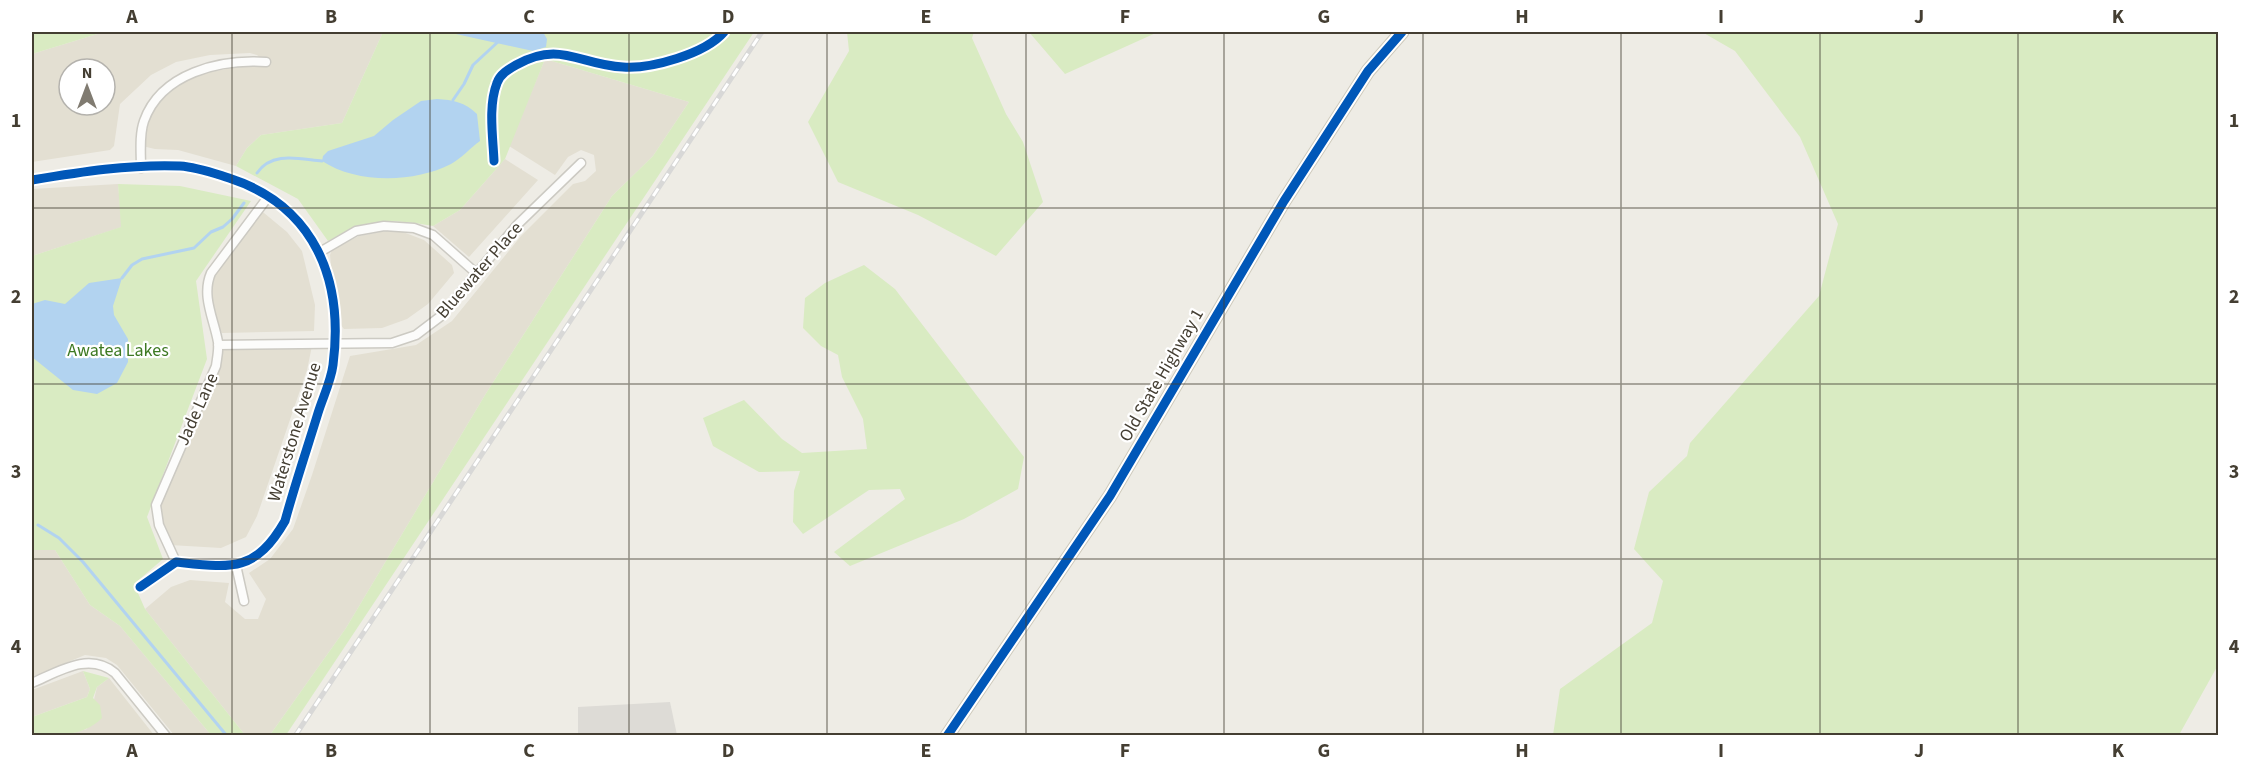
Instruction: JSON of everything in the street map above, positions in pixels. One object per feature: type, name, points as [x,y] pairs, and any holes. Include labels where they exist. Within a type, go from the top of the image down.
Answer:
[{"type":"main road","name":"Old State Highway 1","points":[[947,735],[1110,496],[1186,364],[1297,181],[1368,71],[1402,32]]},
{"type":"street","points":[[141,168],[143,124],[151,105],[162,91],[187,76],[227,63],[266,62]]},
{"type":"street","name":"Bluewater Place","points":[[218,345],[392,343],[416,335],[441,316],[517,225],[580,163]]},
{"type":"street","name":"Waterstone Avenue","points":[[32,180],[99,169],[181,166],[207,171],[237,181],[283,206],[300,223],[320,252],[333,292],[336,344],[333,369],[285,521],[264,551],[236,565],[211,566],[176,562]]},
{"type":"street","name":"Jade Lane","points":[[176,562],[159,525],[156,505],[216,366],[218,345],[206,292],[207,283],[211,273],[268,197]]},
{"type":"street","points":[[320,252],[356,231],[384,225],[414,228],[434,235],[476,273]]},
{"type":"street","points":[[140,587],[176,562]]},
{"type":"street","points":[[236,565],[244,601]]},
{"type":"street","points":[[32,683],[84,663],[100,664],[115,673],[163,734]]},
{"type":"shaded area","points":[[104,32],[383,32],[342,123],[261,135],[247,148],[236,166],[178,150],[142,146],[137,139],[143,110],[158,92],[188,76],[238,67],[257,67],[260,65],[260,58],[250,53],[210,55],[176,62],[151,75],[120,104],[114,146],[110,150],[32,162],[32,54]]},
{"type":"shaded area","points":[[545,59],[689,102],[653,156],[612,196],[485,395],[346,628],[270,735],[245,735],[145,609],[171,587],[190,580],[229,583],[225,602],[245,619],[258,619],[266,599],[249,573],[270,559],[293,529],[350,356],[416,345],[452,321],[521,236],[573,184],[585,181],[596,171],[594,155],[581,150],[568,157],[555,175],[509,146]]},
{"type":"shaded area","points":[[505,159],[538,180],[469,257],[433,226],[460,210]]},
{"type":"shaded area","points":[[118,184],[122,227],[32,256],[32,189]]},
{"type":"shaded area","points":[[258,208],[287,232],[302,251],[315,305],[314,331],[222,333],[220,330],[207,290],[208,280]]},
{"type":"shaded area","points":[[386,231],[403,232],[424,240],[452,265],[454,273],[428,304],[407,319],[382,328],[344,329],[336,319],[330,255],[332,250],[359,236]]},
{"type":"shaded area","points":[[312,346],[307,370],[257,516],[246,537],[221,548],[170,545],[159,512],[213,373],[216,349]]},
{"type":"shaded area","points":[[32,550],[55,550],[90,605],[120,626],[211,735],[174,735],[117,665],[106,658],[85,655],[32,677]]},
{"type":"shaded area","points":[[83,671],[90,689],[87,697],[32,717],[32,690]]},
{"type":"shaded area","points":[[109,678],[154,735],[62,736],[87,729],[97,687]]},
{"type":"shaded area","points":[[670,702],[677,735],[578,735],[578,707]]},
{"type":"green space","points":[[32,32],[104,32],[32,54]]},
{"type":"green space","points":[[383,32],[754,32],[286,735],[270,735],[346,628],[485,395],[612,196],[653,156],[689,102],[545,59],[505,159],[460,210],[433,226],[391,221],[379,222],[355,228],[328,241],[298,199],[236,166],[247,148],[261,135],[342,123]]},
{"type":"green space","points":[[847,32],[974,32],[972,38],[1006,114],[1023,142],[1043,202],[996,256],[918,215],[838,182],[808,122],[849,51]]},
{"type":"green space","points":[[1029,32],[1158,32],[1065,74]]},
{"type":"green space","points":[[1702,32],[2218,32],[2218,665],[2179,735],[1553,735],[1560,689],[1652,623],[1663,581],[1634,549],[1649,492],[1687,456],[1690,443],[1819,296],[1838,224],[1800,137],[1735,51]]},
{"type":"green space","name":"Awatea Lakes","points":[[118,184],[180,186],[251,201],[196,281],[207,359],[147,517],[163,559],[134,584],[145,609],[245,735],[211,735],[120,626],[90,605],[55,550],[32,550],[32,256],[121,227]]},
{"type":"green space","points":[[864,265],[895,289],[1024,457],[1018,489],[964,519],[850,566],[834,552],[905,499],[900,489],[869,490],[803,534],[793,522],[794,491],[800,471],[759,472],[713,446],[703,418],[744,400],[782,439],[802,453],[867,449],[863,419],[842,377],[838,355],[821,346],[803,328],[805,298],[825,283]]},
{"type":"green space","points":[[83,671],[109,678],[97,687],[93,698],[100,705],[102,718],[78,732],[60,735],[32,735],[32,717],[87,697],[90,689]]},
{"type":"water","points":[[447,32],[543,32],[547,39],[546,47],[533,51]]},
{"type":"water","points":[[437,99],[458,102],[477,114],[480,141],[451,164],[420,175],[386,178],[352,174],[322,161],[328,151],[374,136],[421,101]]},
{"type":"water","points":[[122,278],[113,306],[114,315],[128,339],[128,362],[117,383],[97,394],[73,390],[32,357],[32,304],[45,300],[65,304],[89,283]]},
{"type":"waterway","points":[[453,100],[473,65],[500,40]]},
{"type":"waterway","points":[[257,173],[263,166],[278,159],[322,161]]},
{"type":"waterway","points":[[122,278],[132,265],[142,259],[194,248],[211,232],[223,227],[232,219],[244,203]]},
{"type":"waterway","points":[[38,525],[59,538],[83,562],[227,736]]},
{"type":"railway","points":[[295,736],[762,32]]},
{"type":"cycle path","points":[[494,161],[492,122],[494,92],[500,77],[516,65],[545,54],[558,54],[623,67],[662,63],[704,47],[724,32]]},
{"type":"cycle path","points":[[947,736],[1110,496],[1284,201],[1368,71],[1402,32]]},
{"type":"cycle path","points":[[32,180],[143,166],[180,166],[205,170],[259,191],[283,207],[303,227],[317,250],[328,276],[335,334],[332,371],[285,521],[274,538],[252,558],[227,565],[176,562],[140,587]]}]
